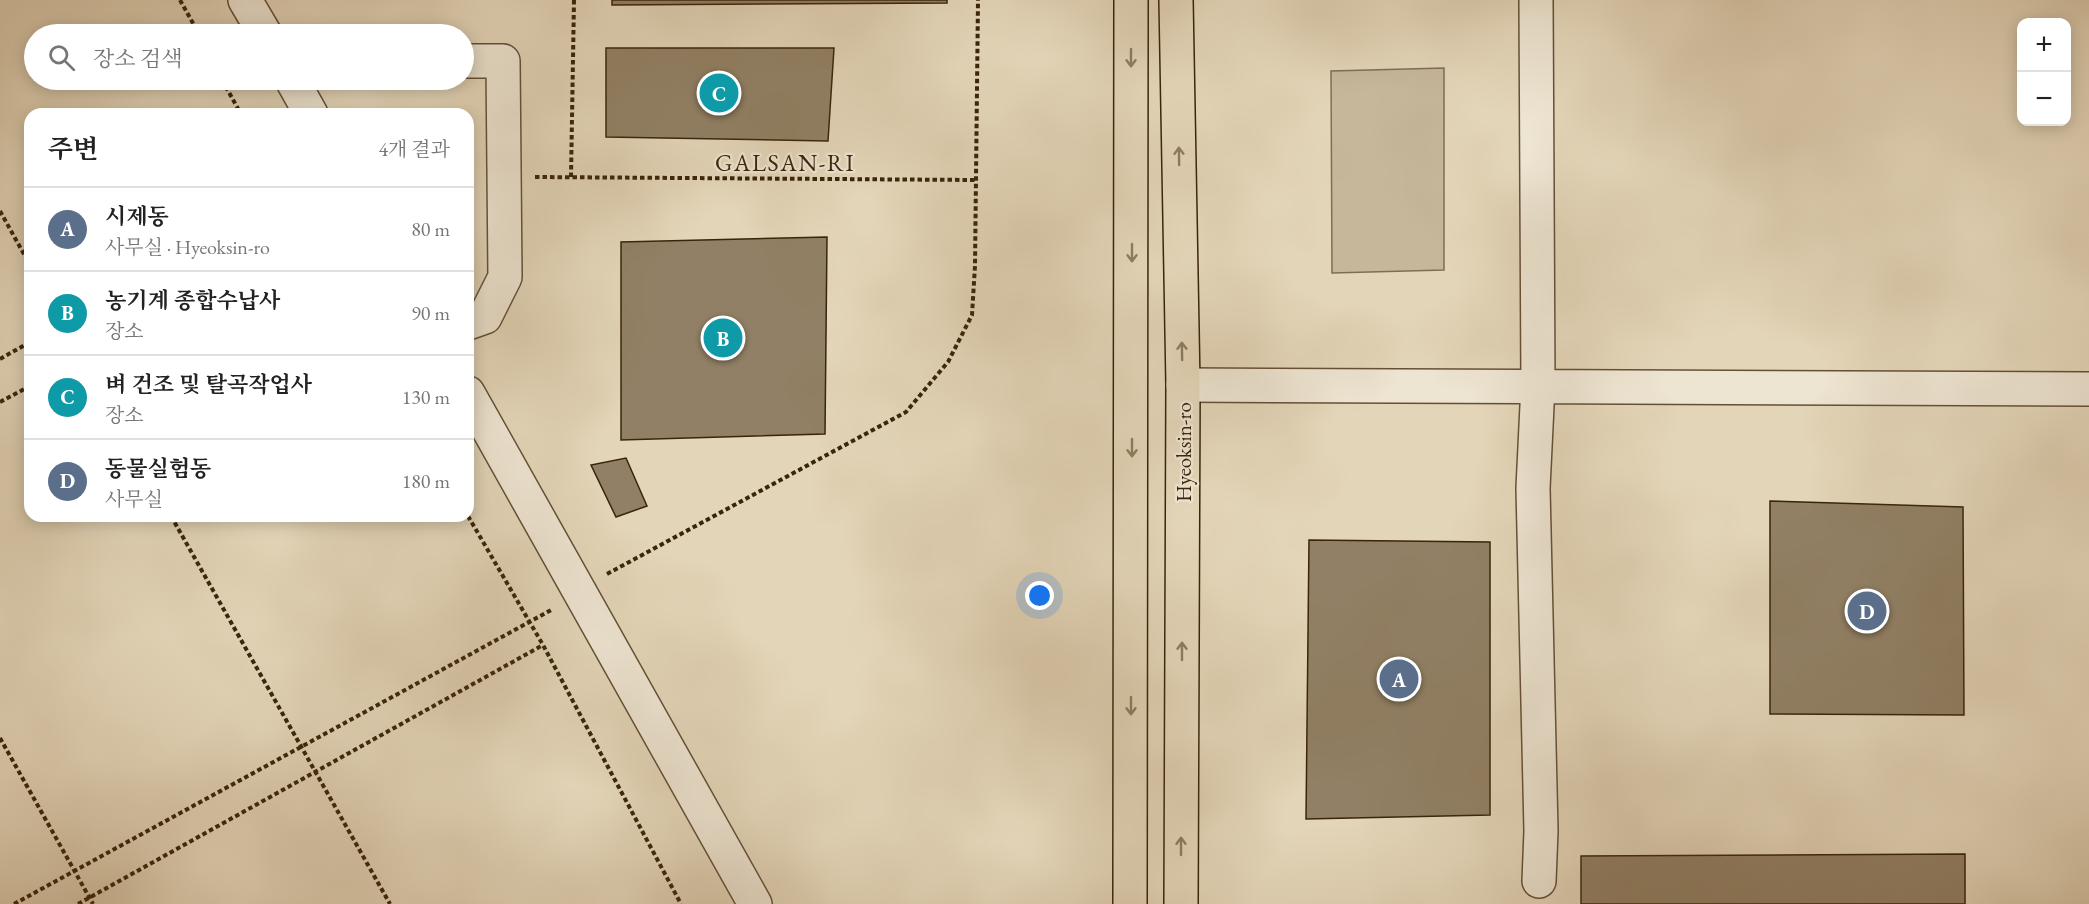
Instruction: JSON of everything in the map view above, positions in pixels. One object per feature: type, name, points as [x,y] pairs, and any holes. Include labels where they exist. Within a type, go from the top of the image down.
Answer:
[{"type":"main road","points":[[1130,904],[1131,0]]},
{"type":"main road","name":"Hyeoksin-ro","points":[[1176,0],[1183,385],[1181,904]]},
{"type":"lane","points":[[245,0],[260,24]]},
{"type":"lane","points":[[1536,0],[1538,385],[1533,488],[1541,831],[1539,881]]},
{"type":"lane","points":[[474,61],[503,61],[505,276],[485,317],[474,321]]},
{"type":"lane","points":[[298,90],[308,108]]},
{"type":"lane","points":[[1183,385],[2089,388]]},
{"type":"lane","points":[[474,404],[755,904]]},
{"type":"path","points":[[180,0],[193,24]]},
{"type":"path","points":[[571,177],[574,0]]},
{"type":"path","points":[[14,904],[529,623],[603,576],[906,412],[948,362],[972,315],[978,0]]},
{"type":"path","points":[[228,90],[238,108]]},
{"type":"path","points":[[504,177],[976,180]]},
{"type":"path","points":[[0,211],[24,254]]},
{"type":"path","points":[[0,359],[24,345]]},
{"type":"path","points":[[0,402],[24,389]]},
{"type":"path","points":[[174,522],[390,904]]},
{"type":"path","points":[[471,522],[543,645],[681,904]]},
{"type":"path","points":[[78,904],[543,645]]},
{"type":"path","points":[[0,738],[93,904]]},
{"type":"shaded area","points":[[1444,68],[1444,270],[1332,273],[1331,71]]},
{"type":"building","points":[[612,0],[947,0],[947,3],[612,5]]},
{"type":"building","points":[[606,48],[834,48],[828,141],[606,137]]},
{"type":"building","points":[[827,237],[825,434],[621,440],[621,242]]},
{"type":"building","points":[[626,458],[647,506],[616,517],[591,465]]},
{"type":"building","points":[[1770,501],[1963,507],[1964,715],[1770,714]]},
{"type":"building","points":[[1309,540],[1490,542],[1490,815],[1306,819]]},
{"type":"building","points":[[1965,854],[1965,904],[1581,904],[1581,856]]},
{"type":"place","name":"벼 건조 및 탈곡작업사","points":[[719,93]]},
{"type":"place","name":"농기계 종합수납사","points":[[723,338]]},
{"type":"place","name":"동물실험동","points":[[1867,611]]},
{"type":"place","name":"시제동","points":[[1399,679]]},
{"type":"district","name":"GALSAN-RI","points":[[785,162]]}]
